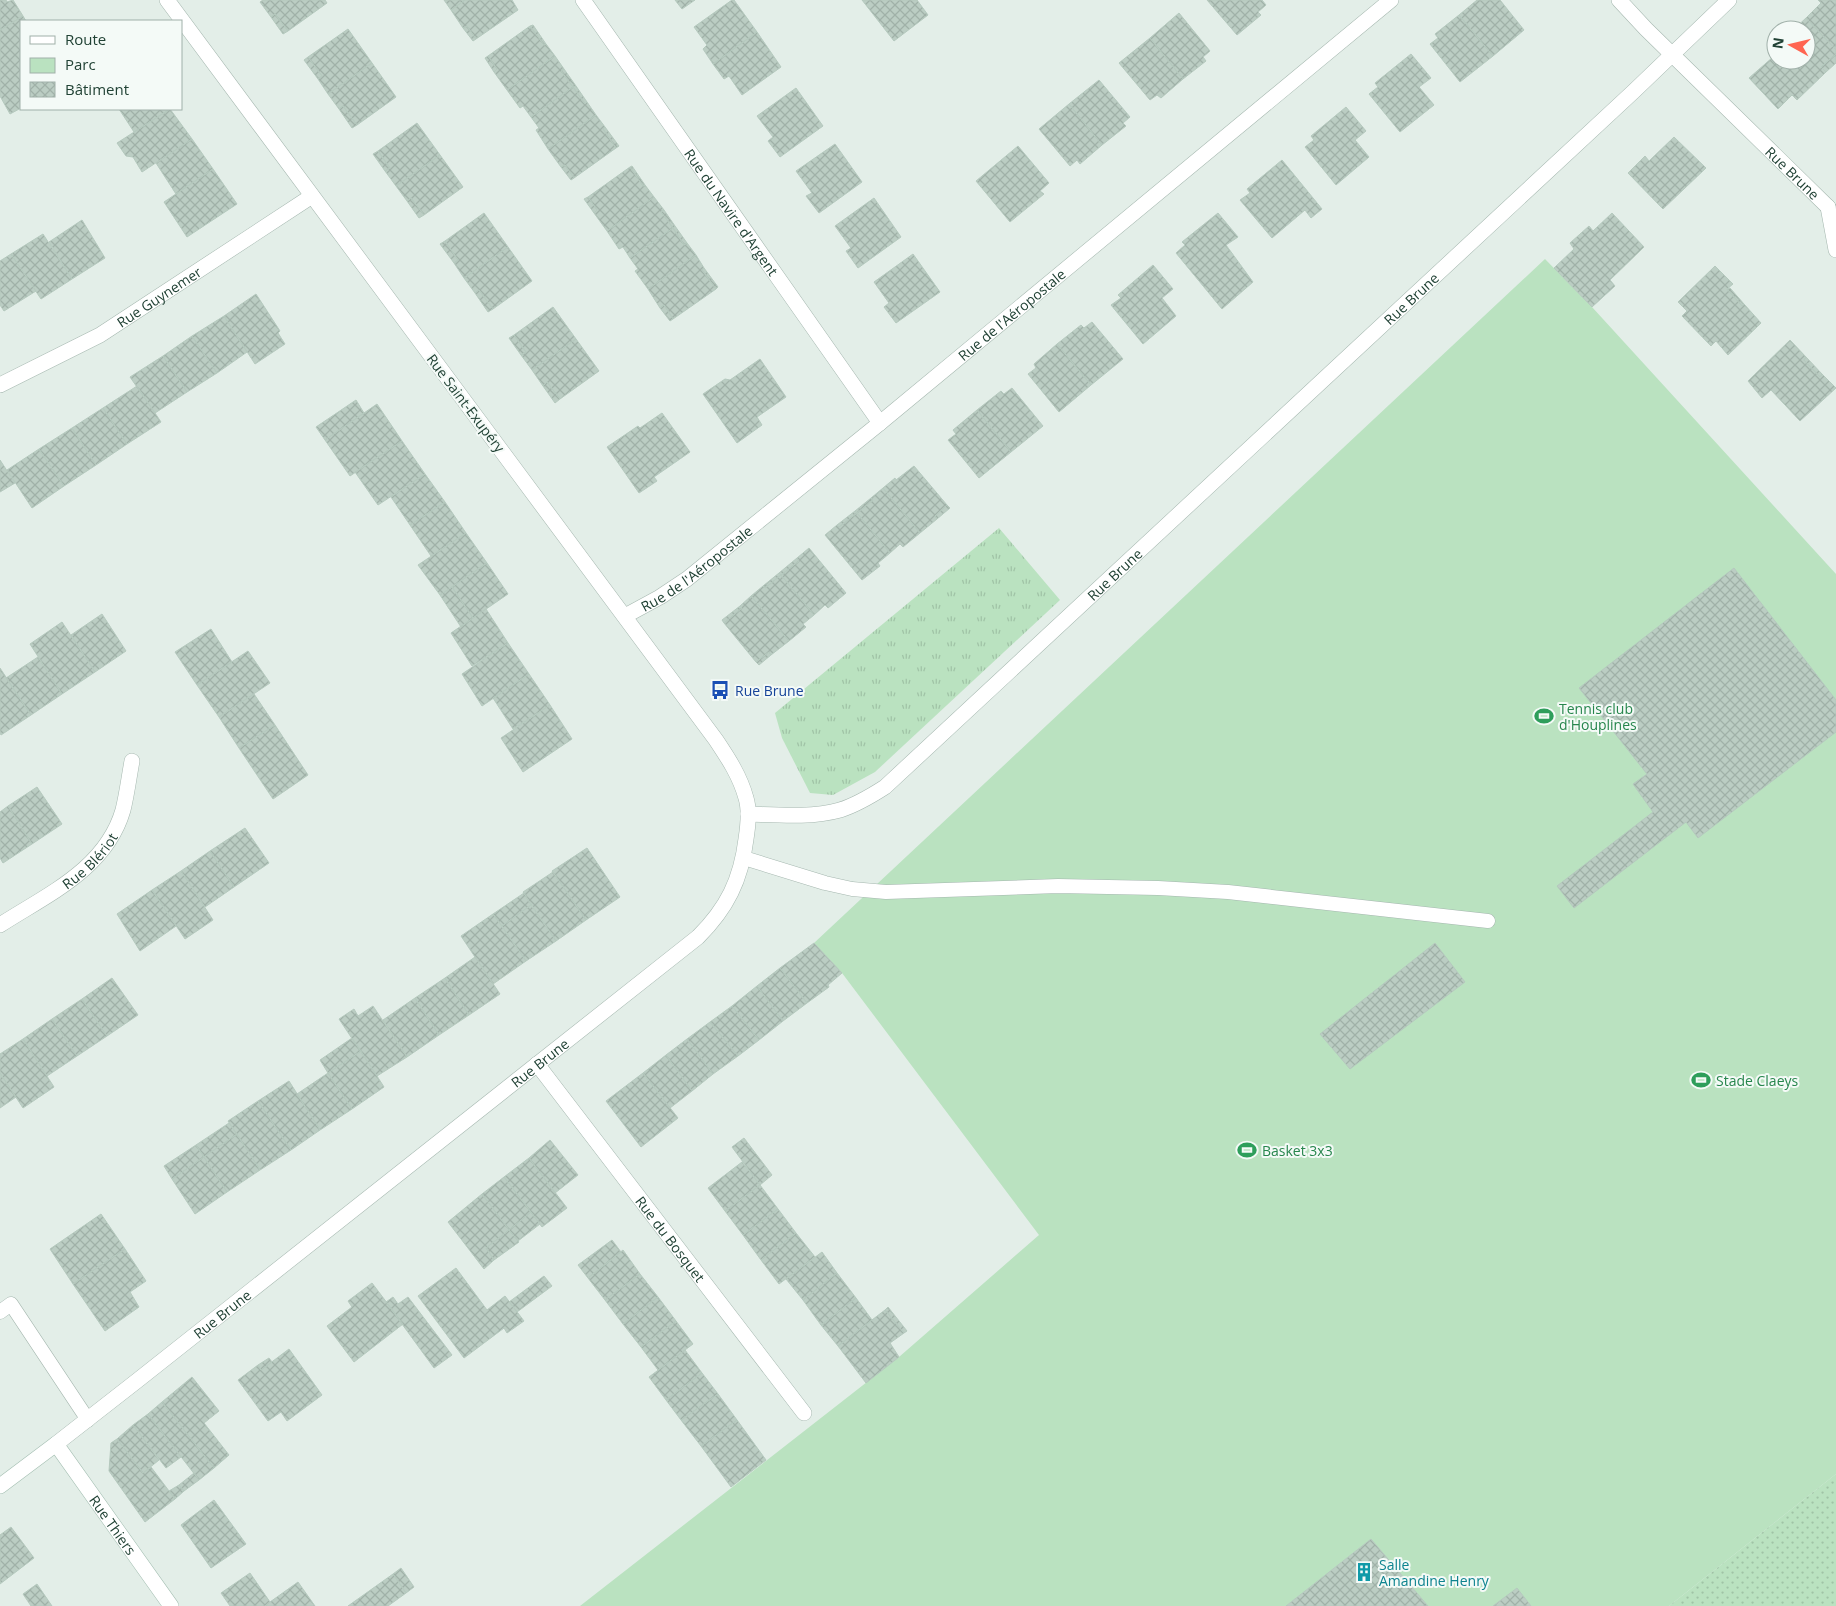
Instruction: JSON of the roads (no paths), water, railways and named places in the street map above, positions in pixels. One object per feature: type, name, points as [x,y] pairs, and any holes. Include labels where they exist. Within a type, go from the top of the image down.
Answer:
[{"type":"street","name":"Rue Saint-Exupéry","points":[[167,0],[182,20]]},
{"type":"street","name":"Rue du Navire d'Argent","points":[[583,0],[880,423]]},
{"type":"street","name":"Rue de l'Aéropostale","points":[[624,616],[660,597],[687,578],[880,423],[1392,0]]},
{"type":"street","points":[[1619,0],[1672,55]]},
{"type":"street","name":"Rue Brune","points":[[0,1486],[88,1420],[680,952],[709,926],[720,912],[735,885],[744,858],[748,814],[818,814],[857,803],[885,787],[1626,99],[1729,0]]},
{"type":"street","name":"Rue Saint-Exupéry","points":[[182,20],[716,740],[736,772],[747,800],[748,814]]},
{"type":"street","name":"Rue Brune","points":[[1672,55],[1832,205]]},
{"type":"street","name":"Rue Guynemer","points":[[0,384],[100,335],[312,196]]},
{"type":"street","points":[[1832,205],[1836,250]]},
{"type":"street","name":"Rue Blériot","points":[[0,925],[78,875],[104,849],[122,810],[132,761]]},
{"type":"street","name":"Rue du Bosquet","points":[[537,1064],[804,1413]]},
{"type":"street","name":"Rue Thiers","points":[[56,1444],[171,1606]]},
{"type":"lane","points":[[744,858],[852,890],[886,892],[1058,886],[1158,888],[1228,892],[1488,921]]},
{"type":"lane","points":[[0,1312],[11,1304],[88,1420]]},
{"type":"place","name":"Rue Brune","points":[[720,690]]},
{"type":"place","name":"Tennis club d'Houplines","points":[[1544,716]]},
{"type":"place","name":"Stade Claeys","points":[[1701,1080]]},
{"type":"place","name":"Basket 3x3","points":[[1247,1150]]},
{"type":"place","name":"Salle Amandine Henry","points":[[1364,1572]]}]
